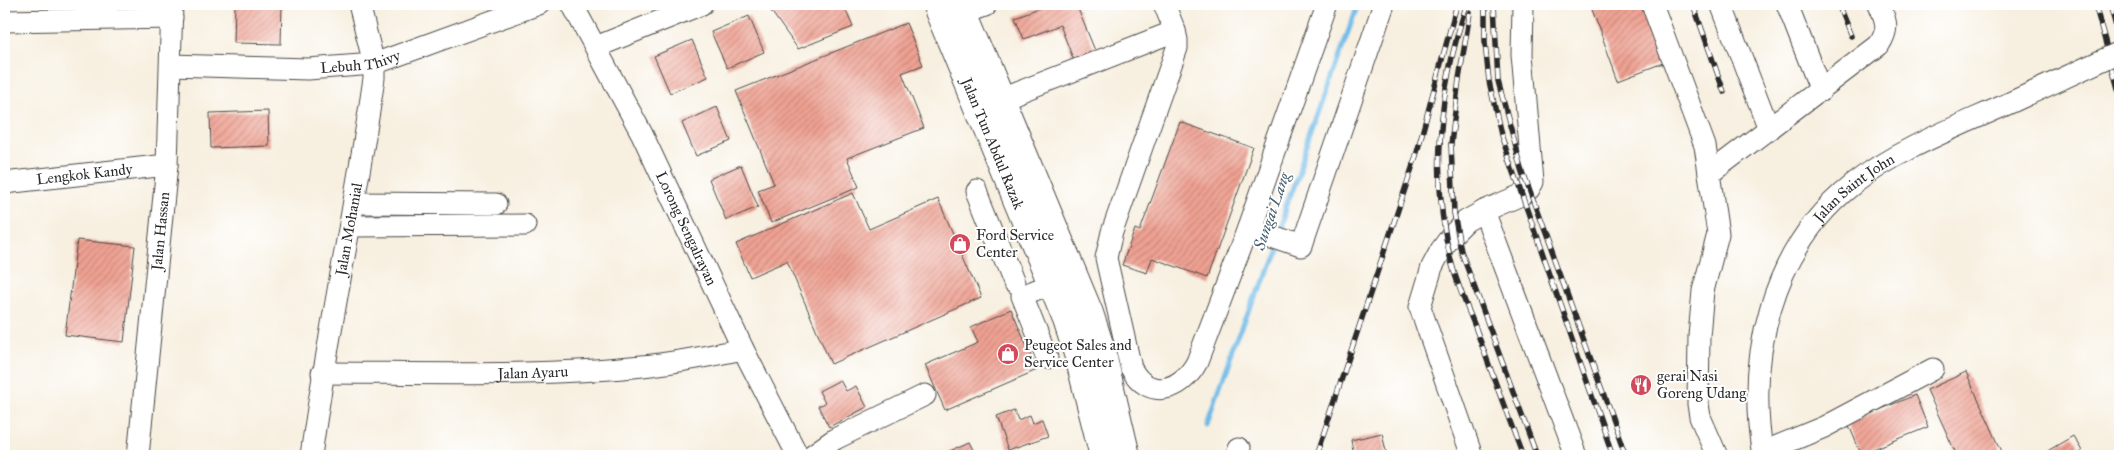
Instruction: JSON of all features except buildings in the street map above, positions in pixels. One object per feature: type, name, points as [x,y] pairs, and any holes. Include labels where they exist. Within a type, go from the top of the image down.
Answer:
[{"type":"main road","name":"Jalan Tun Abdul Razak","points":[[935,4],[1052,284],[1078,357],[1103,456]]},
{"type":"main road","name":"Jalan Tun Abdul Razak","points":[[971,7],[1001,99],[1090,313],[1102,350],[1127,456]]},
{"type":"street","name":"Jalan Mohanial","points":[[310,456],[322,372],[354,203],[374,64],[359,4]]},
{"type":"street","name":"Lebuh Thivy","points":[[171,65],[308,69],[374,64],[539,4]]},
{"type":"street","name":"Lorong Sengalrayan","points":[[572,4],[674,200],[743,349],[798,456]]},
{"type":"street","points":[[596,47],[702,4]]},
{"type":"street","points":[[1164,4],[1175,32],[1177,48],[1112,232],[1106,258],[1131,368],[1136,377],[1145,385],[1156,388],[1169,388],[1181,383],[1191,374],[1256,231],[1327,4]]},
{"type":"street","points":[[1256,231],[1301,246],[1384,4]]},
{"type":"street","points":[[1472,456],[1420,307],[1432,267],[1452,234],[1466,221],[1521,195],[1533,182],[1522,55],[1523,4]]},
{"type":"street","points":[[1652,4],[1705,146],[1718,234],[1703,291],[1699,336],[1698,404],[1700,417],[1717,456]]},
{"type":"street","points":[[1721,4],[1769,129]]},
{"type":"street","points":[[1787,4],[1821,91]]},
{"type":"street","points":[[1709,174],[1880,45],[1886,34],[1886,24],[1879,4]]},
{"type":"street","points":[[4,21],[172,11]]},
{"type":"street","name":"Jalan Hassan","points":[[138,456],[167,165],[172,11]]},
{"type":"street","points":[[1001,99],[1175,32]]},
{"type":"street","name":"Jalan Saint John","points":[[2016,106],[2120,52]]},
{"type":"street","name":"Jalan Saint John","points":[[1770,454],[1758,410],[1757,384],[1764,330],[1782,277],[1810,230],[1828,208],[1852,185],[1877,168],[1926,142],[2120,63]]},
{"type":"street","name":"Lengkok Kandy","points":[[4,183],[167,165]]},
{"type":"street","points":[[977,191],[1014,283]]},
{"type":"street","points":[[354,203],[496,204]]},
{"type":"street","points":[[1484,211],[1576,456]]},
{"type":"street","points":[[994,233],[1025,221]]},
{"type":"street","points":[[350,226],[525,225]]},
{"type":"street","points":[[1048,358],[1022,296],[1052,284]]},
{"type":"street","name":"Jalan Ayaru","points":[[322,372],[457,373],[612,368],[642,366],[743,349]]},
{"type":"street","points":[[1770,454],[1933,369]]},
{"type":"street","points":[[812,456],[835,439],[925,395]]},
{"type":"waterway","name":"Sungai Lang","points":[[1277,232],[1358,4]]},
{"type":"waterway","name":"Sungai Lang","points":[[1208,426],[1273,242]]},
{"type":"railway","points":[[1316,456],[1416,156],[1457,4]]},
{"type":"railway","points":[[1467,4],[1457,36],[1444,102],[1440,135],[1441,203],[1455,276],[1523,456]]},
{"type":"railway","points":[[1485,4],[1485,43],[1489,81],[1501,135],[1613,456]]},
{"type":"railway","points":[[1494,4],[1498,81],[1522,170],[1626,456]]},
{"type":"railway","points":[[1693,4],[1724,92]]},
{"type":"railway","points":[[1838,4],[1851,36]]},
{"type":"railway","points":[[2095,4],[2120,96]]},
{"type":"railway","points":[[2110,4],[2120,42]]},
{"type":"railway","points":[[1470,13],[1451,144],[1454,213],[1461,251],[1537,456]]},
{"type":"place","name":"Ford Service Center","points":[[960,244]]},
{"type":"place","name":"Peugeot Sales and Service Center","points":[[1008,354]]},
{"type":"place","name":"gerai Nasi Goreng Udang","points":[[1641,385]]}]
